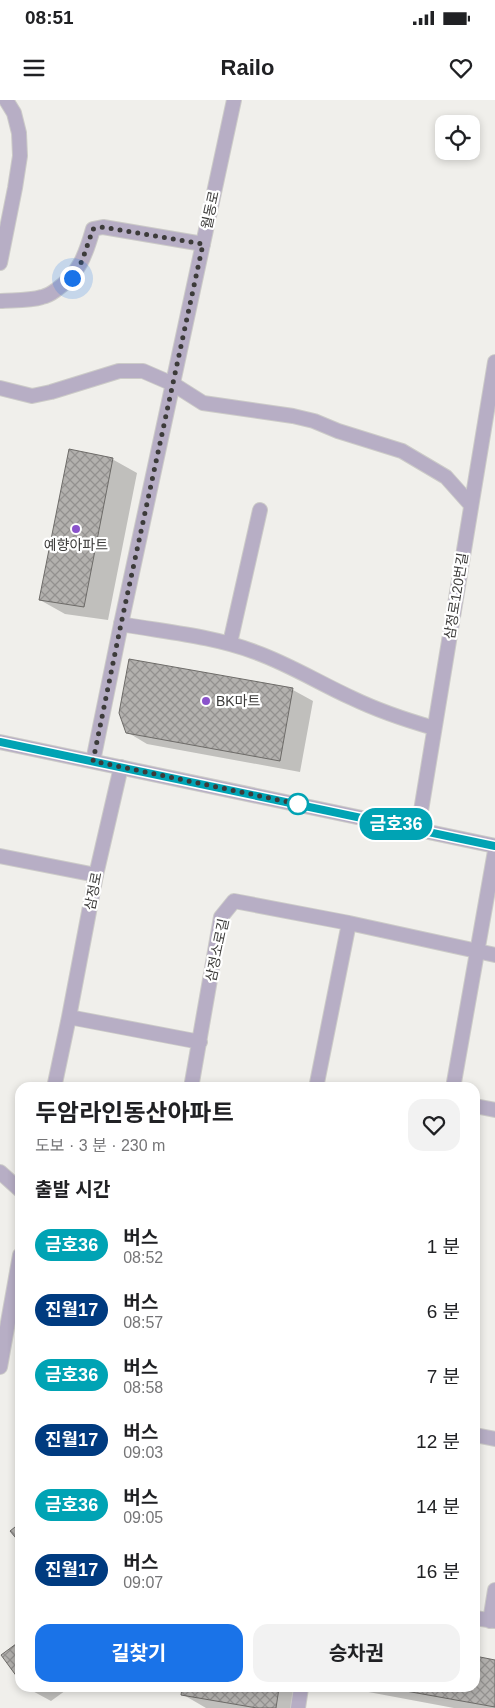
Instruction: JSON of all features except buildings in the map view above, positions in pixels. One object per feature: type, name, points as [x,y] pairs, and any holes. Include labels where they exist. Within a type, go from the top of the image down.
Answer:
[{"type":"street","points":[[0,262],[20,156],[20,133],[14,114],[6,100]]},
{"type":"street","name":"월동로","points":[[93,761],[234,100]]},
{"type":"street","points":[[0,301],[45,297],[58,289],[72,278],[82,261],[93,229],[103,227],[203,244]]},
{"type":"street","name":"삼정로120번길","points":[[418,829],[495,362]]},
{"type":"street","points":[[0,388],[32,396],[51,392],[100,375],[119,371],[143,371],[173,384],[202,403],[293,416],[314,421],[338,431],[402,451],[446,477],[472,505]]},
{"type":"street","points":[[230,643],[260,510]]},
{"type":"street","points":[[121,624],[230,643],[297,669],[350,698],[391,715],[434,728]]},
{"type":"street","points":[[0,742],[495,846]]},
{"type":"street","name":"삼정로","points":[[55,1082],[70,1017],[96,875],[121,766]]},
{"type":"street","points":[[454,1082],[495,851]]},
{"type":"street","points":[[0,856],[96,875]]},
{"type":"street","name":"삼정소로길","points":[[193,1082],[221,917],[234,902],[349,923],[495,955]]},
{"type":"street","points":[[317,1082],[349,923]]},
{"type":"street","points":[[70,1017],[200,1042]]},
{"type":"street","points":[[480,1107],[495,1110]]},
{"type":"street","points":[[0,1172],[15,1186]]},
{"type":"street","points":[[0,1367],[15,1282]]},
{"type":"street","points":[[480,1436],[495,1439]]},
{"type":"street","points":[[480,1619],[493,1621],[495,1590]]},
{"type":"street","points":[[298,1708],[300,1692]]},
{"type":"bus line","name":"금호36","points":[[0,742],[495,846]]},
{"type":"place","name":"예향아파트","points":[[76,529]]},
{"type":"place","name":"BK마트","points":[[206,701]]},
{"type":"route","points":[[72,278],[82,261],[93,229],[103,227],[203,244],[93,761],[298,804]]}]
